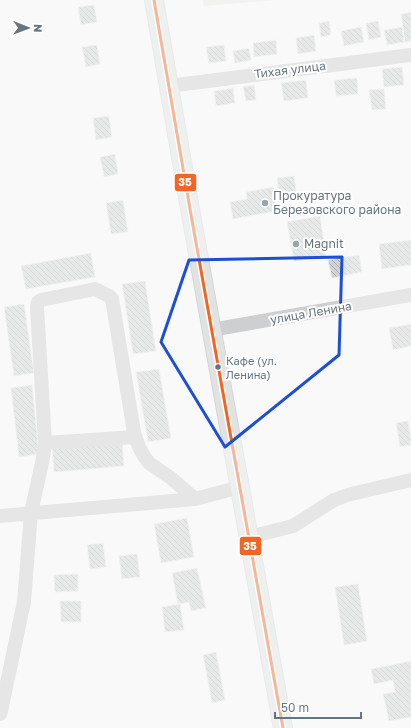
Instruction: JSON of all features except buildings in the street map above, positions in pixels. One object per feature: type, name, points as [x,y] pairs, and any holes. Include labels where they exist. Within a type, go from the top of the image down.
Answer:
[{"type":"main road","points":[[154,0],[211,330],[283,728]]},
{"type":"street","name":"Тихая улица","points":[[169,86],[411,55]]},
{"type":"street","points":[[0,714],[24,602],[31,513],[45,443],[37,307],[38,302],[41,300],[95,289],[112,299],[135,437],[138,447],[149,463],[171,478],[195,499]]},
{"type":"street","name":"улица Ленина","points":[[211,330],[411,295]]},
{"type":"street","points":[[45,443],[135,437]]},
{"type":"street","points":[[249,537],[293,526],[334,500],[347,495],[411,480]]},
{"type":"street","points":[[0,516],[195,499],[240,487]]},
{"type":"highlighted area","points":[[342,257],[339,355],[225,447],[161,342],[189,260]]},
{"type":"shaded area","points":[[203,0],[278,0],[204,6]]},
{"type":"transit line","name":"35","points":[[154,0],[283,728]]},
{"type":"place","name":"Прокуратура Березовского района","points":[[265,203]]},
{"type":"place","name":"Magnit","points":[[296,244]]},
{"type":"place","name":"Кафе (ул. Ленина)","points":[[218,367]]}]
